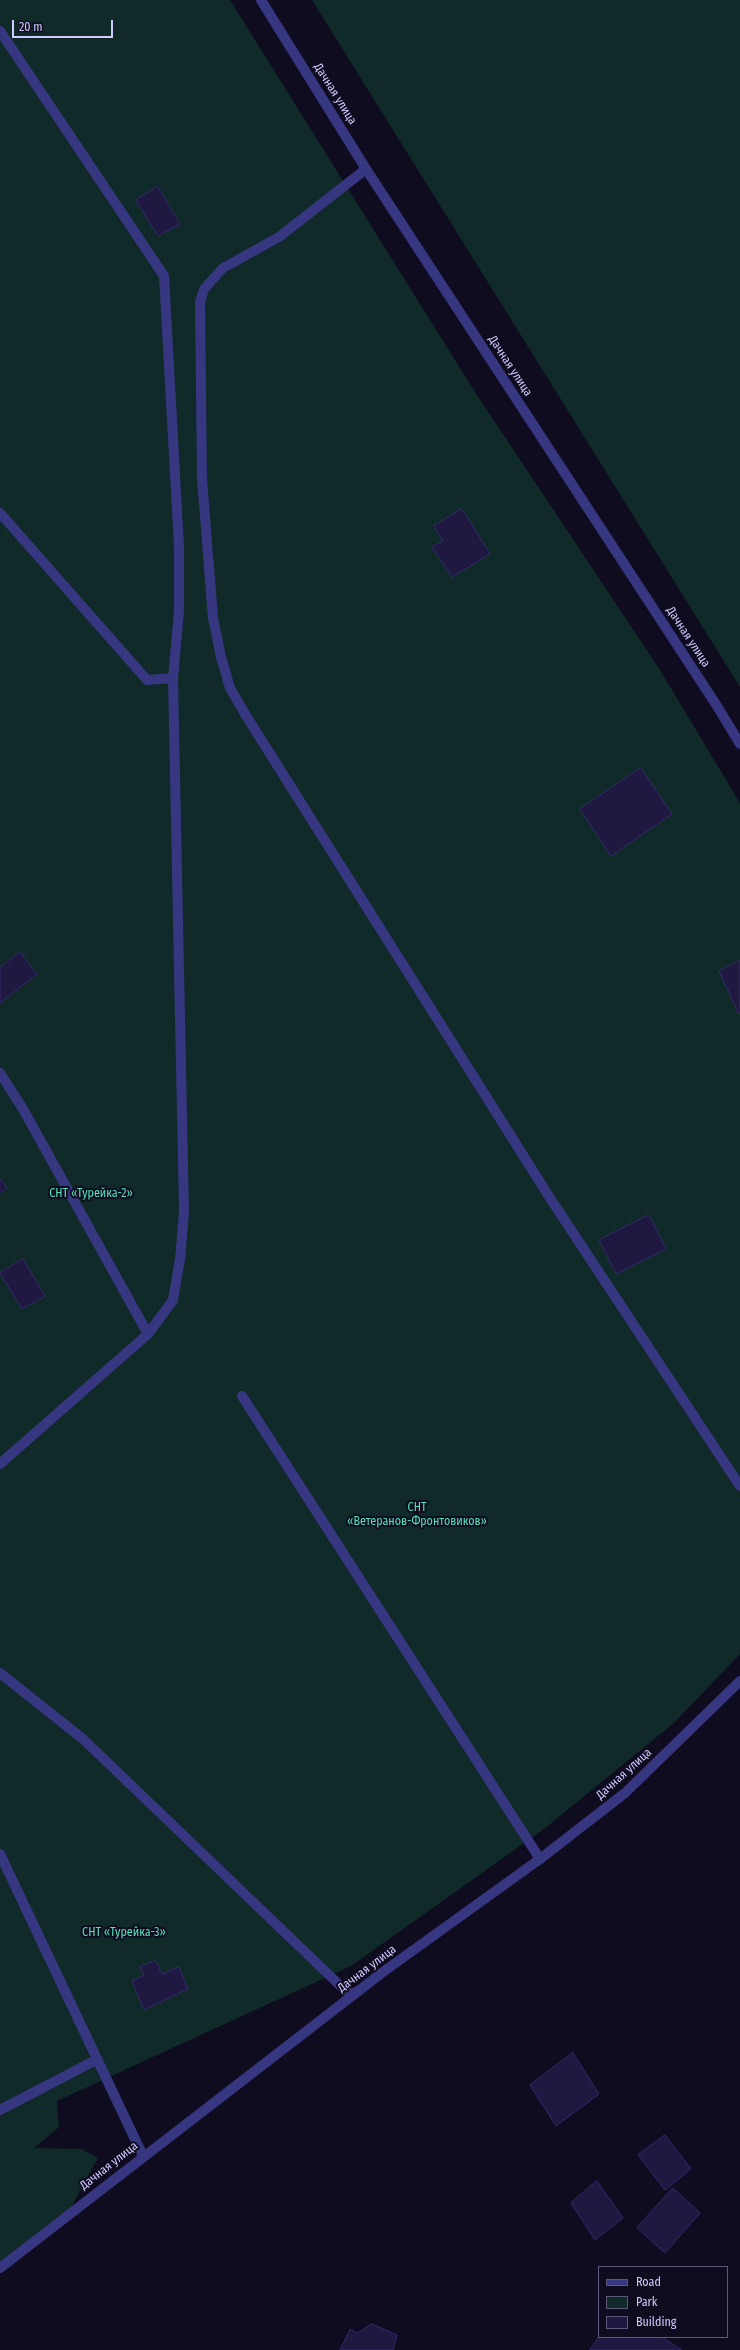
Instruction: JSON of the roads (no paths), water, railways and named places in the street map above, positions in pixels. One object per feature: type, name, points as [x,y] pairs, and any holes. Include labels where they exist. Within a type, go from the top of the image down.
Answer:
[{"type":"street","name":"Дачная улица","points":[[261,0],[366,169],[717,706],[740,744]]},
{"type":"street","points":[[0,31],[164,276],[178,547],[179,611],[173,678],[184,1212],[180,1259],[173,1300],[148,1334],[0,1464]]},
{"type":"street","points":[[366,169],[279,237],[223,268],[204,289],[200,302],[202,480],[213,618],[221,657],[230,688],[245,714],[546,1191],[740,1486]]},
{"type":"street","points":[[0,513],[148,680],[173,678]]},
{"type":"street","points":[[0,1073],[23,1109],[148,1334]]},
{"type":"street","points":[[242,1396],[540,1859]]},
{"type":"street","points":[[0,1673],[83,1738],[350,1996],[364,1986]]},
{"type":"street","name":"Дачная улица","points":[[0,2268],[364,1986],[540,1859],[625,1793],[740,1681]]},
{"type":"street","points":[[0,1854],[96,2060],[143,2156]]},
{"type":"street","points":[[0,2110],[96,2060]]},
{"type":"park label","name":"СНТ «Турейка-2»","points":[[91,1194]]},
{"type":"park label","name":"СНТ «Ветеранов-Фронтовиков»","points":[[417,1515]]},
{"type":"park label","name":"СНТ «Турейка-3»","points":[[124,1933]]}]
